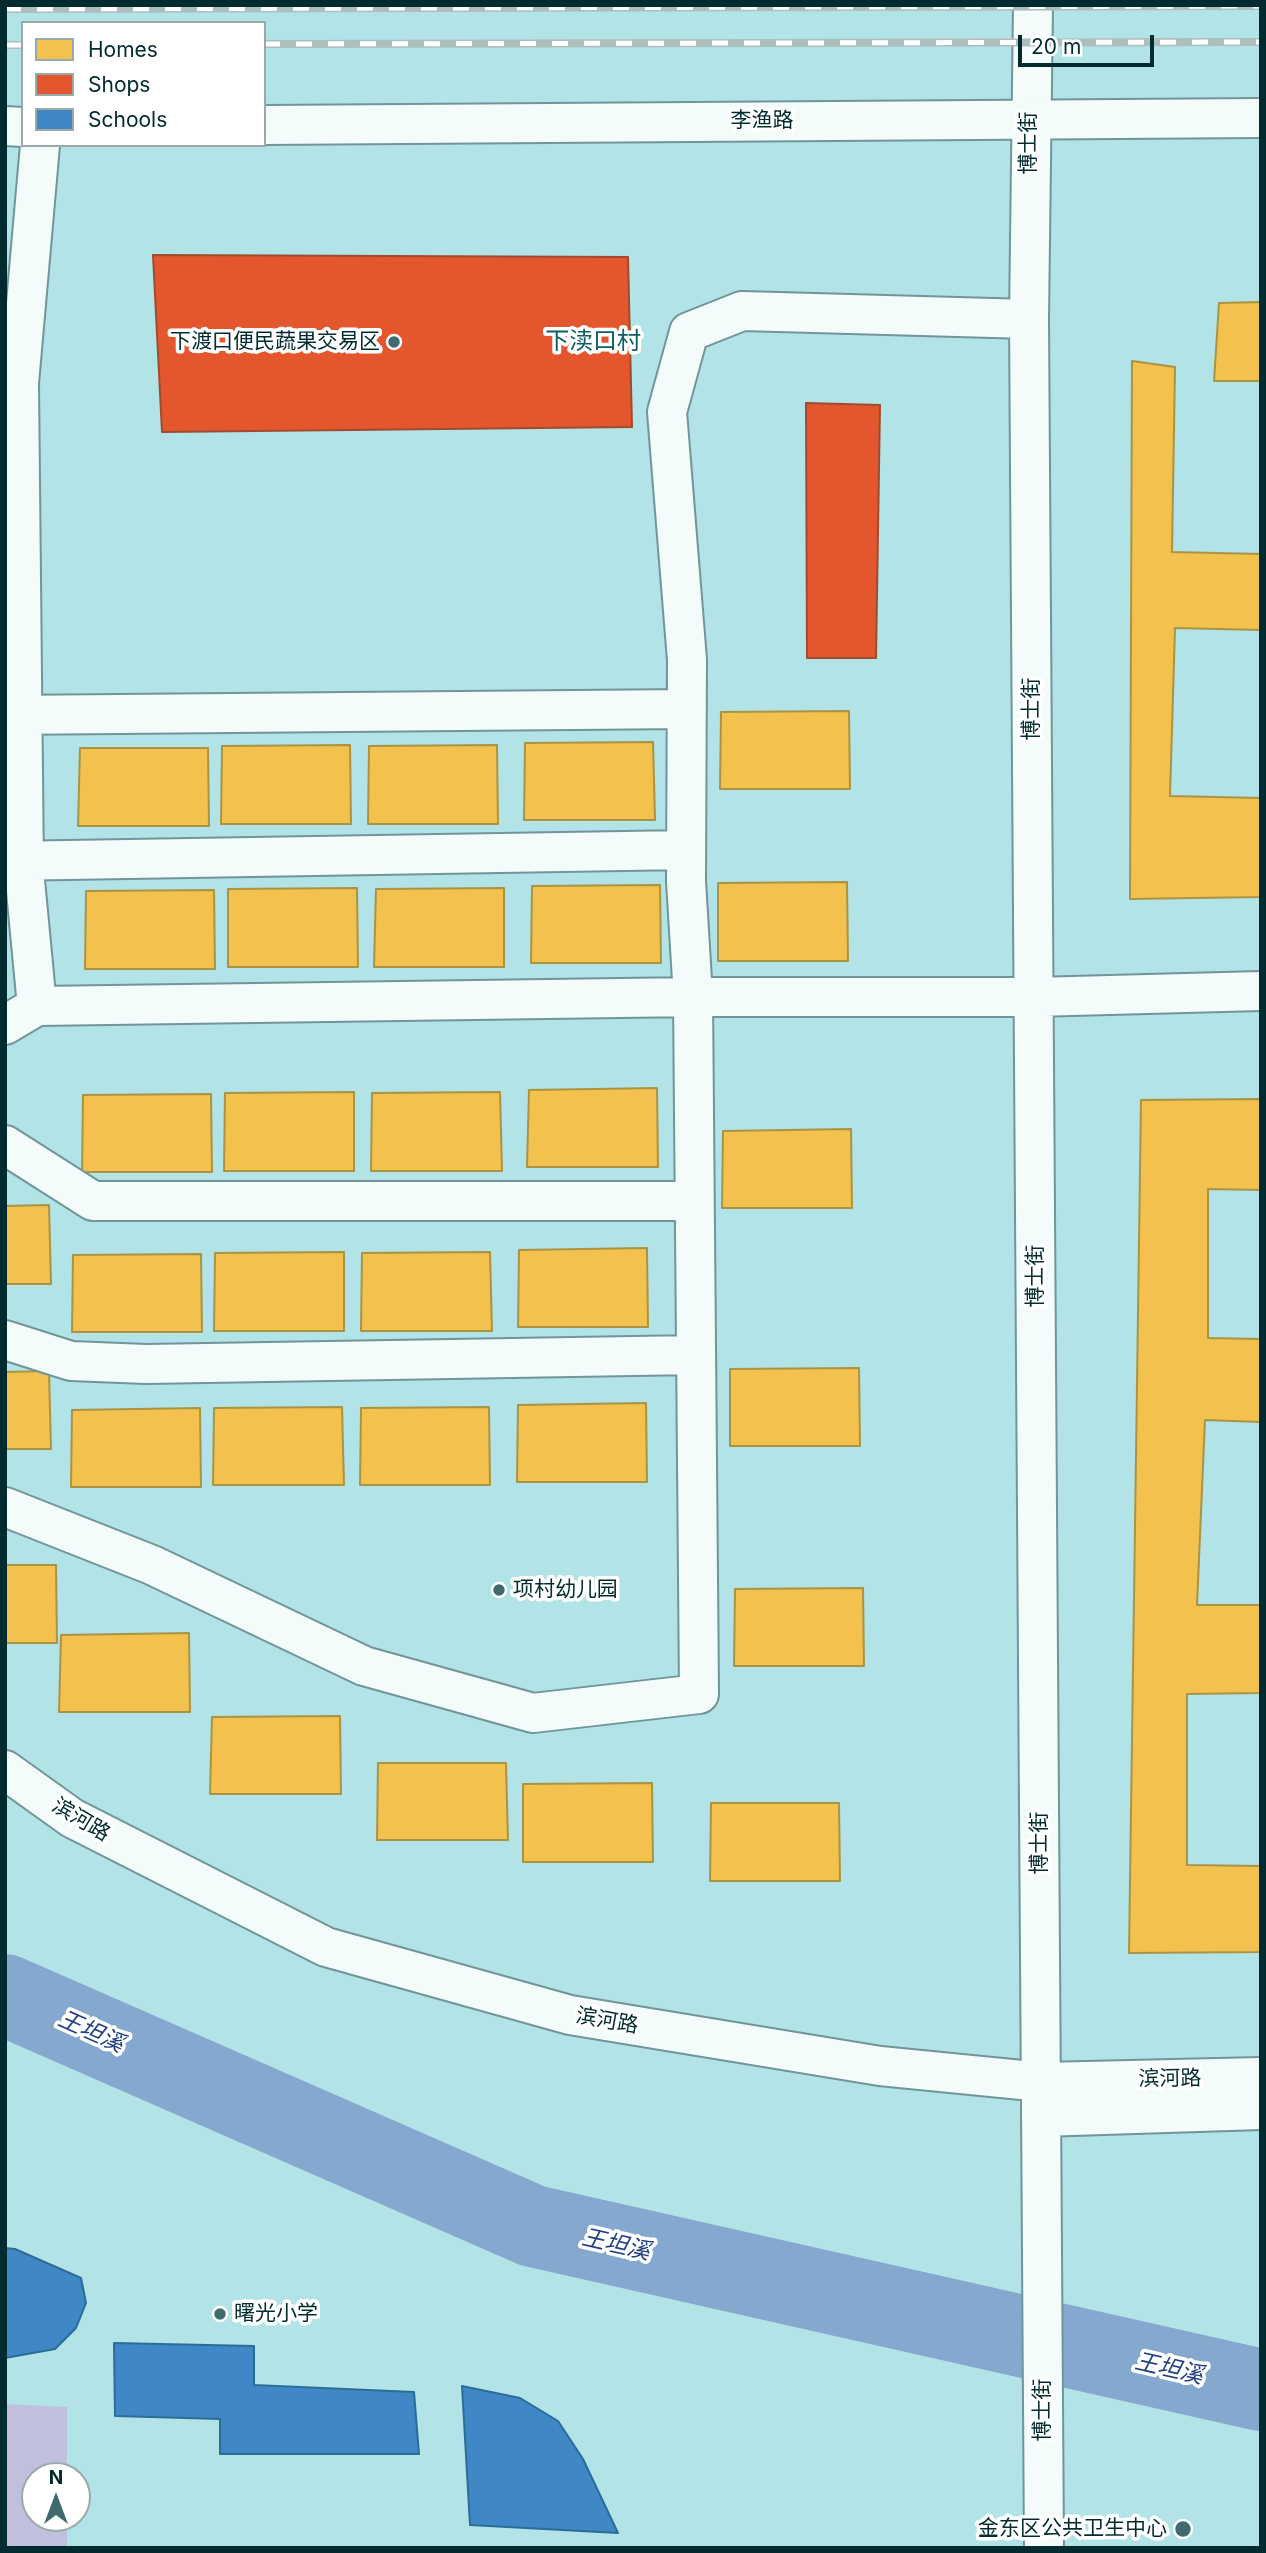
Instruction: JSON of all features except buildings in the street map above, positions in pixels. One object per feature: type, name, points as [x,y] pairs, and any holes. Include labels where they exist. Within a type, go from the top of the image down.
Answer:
[{"type":"street","name":"博士街","points":[[1033,5],[1029,119],[1029,319],[1044,2548]]},
{"type":"street","name":"李渔路","points":[[266,125],[1261,118]]},
{"type":"street","points":[[37,1006],[15,861],[12,383],[40,147]]},
{"type":"street","points":[[5,1507],[152,1566],[364,1666],[533,1713],[699,1694],[693,997],[686,850],[687,660],[667,412],[689,332],[742,311],[1029,319]]},
{"type":"street","points":[[14,714],[687,709]]},
{"type":"street","points":[[15,861],[686,850]]},
{"type":"street","points":[[5,1025],[37,1006],[693,997],[1034,997],[1261,991]]},
{"type":"street","points":[[5,1145],[93,1201],[694,1201]]},
{"type":"street","points":[[5,1340],[71,1361],[146,1364],[695,1355]]},
{"type":"street","name":"滨河路","points":[[5,1770],[72,1818],[326,1947],[570,2015],[880,2066],[1042,2113],[1261,2077]]},
{"type":"street","points":[[1042,2113],[1261,2110]]},
{"type":"shaded area","points":[[5,2404],[67,2407],[67,2462],[21,2462],[21,2532],[67,2532],[67,2548],[5,2548]]},
{"type":"waterway","name":"王坦溪","points":[[5,1995],[533,2226],[1261,2390]]},
{"type":"railway","points":[[5,9],[1261,6]]},
{"type":"railway","points":[[266,44],[1261,42]]},
{"type":"railway","points":[[5,45],[21,45]]},
{"type":"place","name":"下渡口便民蔬果交易区","points":[[394,342]]},
{"type":"place","name":"项村幼儿园","points":[[499,1590]]},
{"type":"place","name":"曙光小学","points":[[220,2314]]},
{"type":"place","name":"金东区公共卫生中心","points":[[1183,2529]]},
{"type":"district","name":"下渎口村","points":[[593,342]]}]
